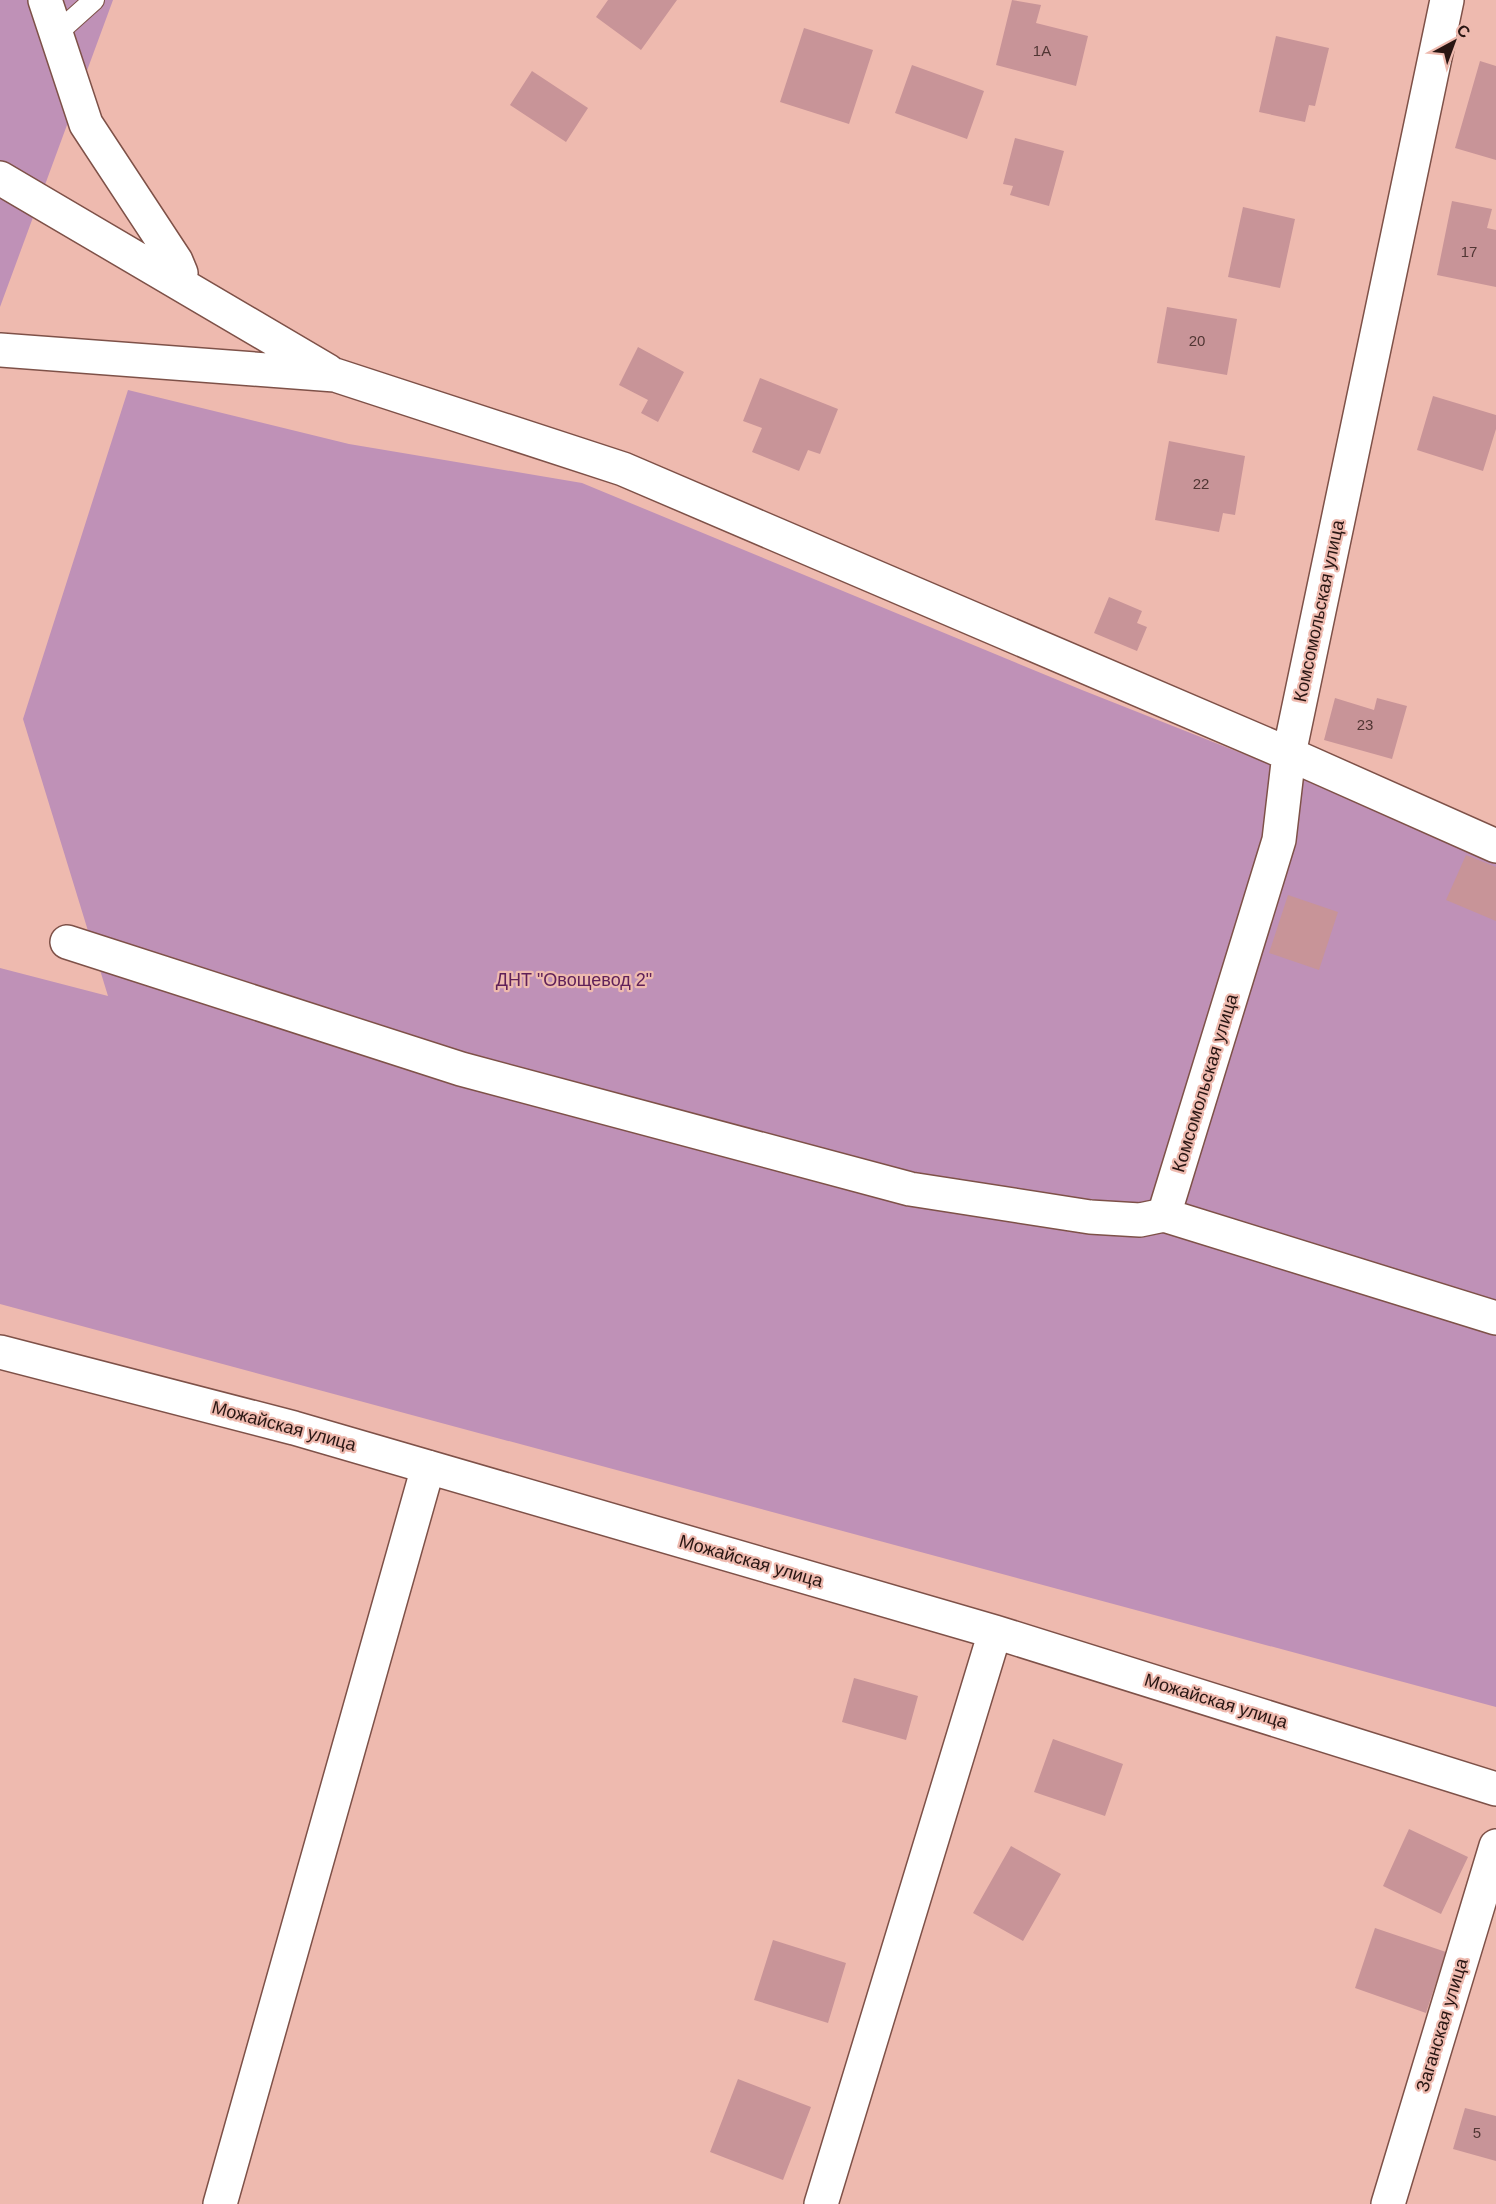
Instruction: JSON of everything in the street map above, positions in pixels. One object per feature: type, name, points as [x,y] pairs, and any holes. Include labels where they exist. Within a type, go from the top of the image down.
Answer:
[{"type":"street","points":[[45,0],[86,124],[176,261],[181,273],[177,282]]},
{"type":"street","name":"Комсомольская улица","points":[[1164,1215],[1279,840],[1289,754],[1447,0]]},
{"type":"street","points":[[0,178],[335,375],[623,469],[1289,754],[1496,846]]},
{"type":"street","points":[[0,350],[335,375]]},
{"type":"street","points":[[67,942],[461,1069],[910,1189],[1090,1217],[1140,1220],[1164,1215],[1496,1318]]},
{"type":"street","name":"Можайская улица","points":[[0,1352],[294,1428],[995,1632],[1496,1789]]},
{"type":"street","points":[[220,2204],[428,1467]]},
{"type":"street","points":[[821,2204],[995,1632]]},
{"type":"street","name":"Заганская улица","points":[[1389,2204],[1496,1846]]},
{"type":"lane","points":[[55,35],[94,0]]},
{"type":"green space","points":[[0,0],[113,0],[0,307]]},
{"type":"green space","name":"ДНТ \"Овощевод 2\"","points":[[128,390],[349,444],[582,483],[1082,690],[1496,854],[1496,1707],[0,1304],[0,968],[108,996],[23,719]]},
{"type":"building","points":[[608,0],[677,0],[641,50],[596,17]]},
{"type":"building","points":[[1012,0],[1041,5],[1036,23],[1088,36],[1076,86],[996,65]]},
{"type":"building","points":[[804,28],[873,50],[849,124],[780,102]]},
{"type":"building","points":[[1276,36],[1329,48],[1315,106],[1309,105],[1305,122],[1259,112]]},
{"type":"building","points":[[1480,61],[1496,66],[1496,160],[1455,148]]},
{"type":"building","points":[[912,65],[984,91],[967,139],[895,113]]},
{"type":"building","points":[[532,71],[588,108],[566,142],[510,105]]},
{"type":"building","points":[[1015,138],[1064,151],[1049,206],[1010,195],[1013,186],[1003,184]]},
{"type":"building","points":[[1452,201],[1492,209],[1487,228],[1496,230],[1496,287],[1437,275]]},
{"type":"building","points":[[1243,207],[1295,219],[1280,288],[1228,277]]},
{"type":"building","points":[[1167,307],[1237,319],[1227,375],[1157,363]]},
{"type":"building","points":[[638,347],[684,372],[658,422],[641,413],[648,400],[619,385]]},
{"type":"building","points":[[760,378],[838,409],[820,454],[808,450],[799,471],[752,452],[762,428],[743,421]]},
{"type":"building","points":[[1433,396],[1496,415],[1496,429],[1483,471],[1417,450]]},
{"type":"building","points":[[1169,441],[1245,456],[1235,515],[1223,513],[1219,532],[1155,520]]},
{"type":"building","points":[[1109,597],[1142,611],[1137,623],[1147,627],[1137,651],[1094,633]]},
{"type":"building","points":[[1335,698],[1374,710],[1377,698],[1407,706],[1392,759],[1324,740]]},
{"type":"building","points":[[1466,855],[1496,867],[1496,921],[1446,900]]},
{"type":"building","points":[[1288,895],[1338,912],[1319,970],[1269,953]]},
{"type":"building","points":[[854,1678],[918,1696],[906,1740],[842,1722]]},
{"type":"building","points":[[1053,1739],[1123,1764],[1105,1816],[1034,1792]]},
{"type":"building","points":[[1409,1829],[1468,1857],[1441,1914],[1383,1886]]},
{"type":"building","points":[[1011,1846],[1061,1874],[1023,1941],[973,1913]]},
{"type":"building","points":[[1375,1928],[1446,1952],[1426,2013],[1355,1988]]},
{"type":"building","points":[[773,1940],[846,1963],[828,2023],[754,2000]]},
{"type":"building","points":[[738,2079],[811,2107],[783,2180],[710,2152]]},
{"type":"building","points":[[1465,2108],[1496,2116],[1496,2161],[1453,2149]]}]
